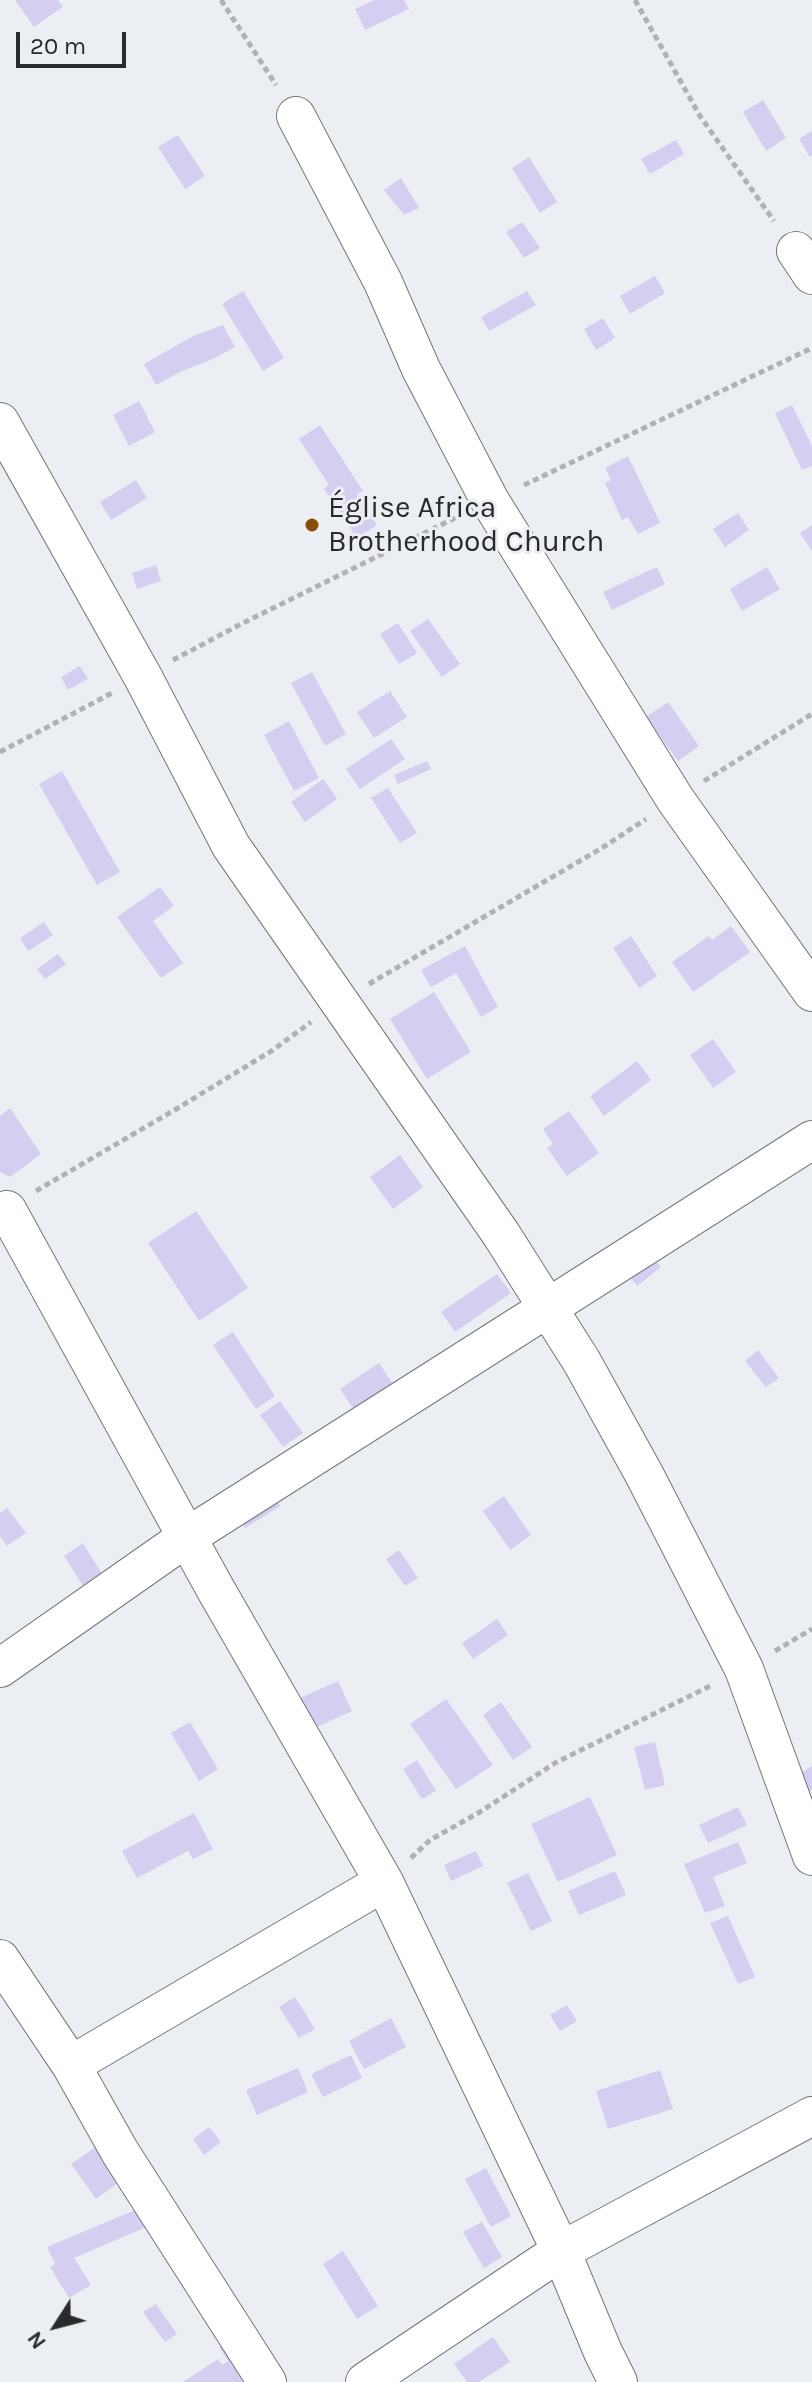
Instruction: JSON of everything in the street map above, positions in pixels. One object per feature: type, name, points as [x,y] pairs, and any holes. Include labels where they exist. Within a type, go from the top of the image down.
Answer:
[{"type":"street","points":[[296,116],[383,282],[421,369],[490,501],[675,799],[812,992]]},
{"type":"street","points":[[0,422],[143,677],[231,846],[501,1234],[582,1362],[644,1474],[744,1669],[812,1856]]},
{"type":"street","points":[[0,1668],[187,1537],[812,1140]]},
{"type":"street","points":[[7,1210],[187,1537],[384,1882],[561,2251],[618,2382]]},
{"type":"street","points":[[71,2065],[384,1882]]},
{"type":"street","points":[[0,1959],[71,2065],[120,2152],[267,2382]]},
{"type":"street","points":[[365,2382],[561,2251],[812,2116]]},
{"type":"path","points":[[221,0],[296,116]]},
{"type":"path","points":[[635,0],[700,116],[804,263]]},
{"type":"path","points":[[0,752],[243,623],[812,348]]},
{"type":"path","points":[[7,1210],[273,1050],[339,1001],[602,848],[812,714]]},
{"type":"path","points":[[384,1882],[430,1840],[555,1763],[744,1669],[812,1629]]},
{"type":"building","points":[[15,0],[58,0],[63,7],[34,27]]},
{"type":"building","points":[[375,0],[404,0],[409,9],[365,30],[355,9]]},
{"type":"building","points":[[763,100],[786,138],[766,151],[743,112]]},
{"type":"building","points":[[812,131],[812,155],[810,157],[799,139]]},
{"type":"building","points":[[178,135],[205,176],[185,189],[158,147]]},
{"type":"building","points":[[676,140],[684,154],[650,174],[641,159]]},
{"type":"building","points":[[529,157],[557,202],[540,213],[512,168]]},
{"type":"building","points":[[401,178],[419,208],[404,215],[384,190]]},
{"type":"building","points":[[522,222],[540,248],[524,258],[506,232]]},
{"type":"building","points":[[655,276],[665,293],[630,314],[620,296]]},
{"type":"building","points":[[243,291],[284,358],[263,371],[222,304]]},
{"type":"building","points":[[527,291],[536,305],[489,331],[481,317]]},
{"type":"building","points":[[603,318],[615,338],[596,350],[584,329]]},
{"type":"building","points":[[223,325],[235,347],[156,385],[144,364],[193,336]]},
{"type":"building","points":[[139,401],[155,432],[129,446],[113,415]]},
{"type":"building","points":[[792,405],[812,446],[812,466],[802,470],[775,413]]},
{"type":"building","points":[[320,425],[363,491],[357,494],[377,525],[357,538],[324,489],[329,485],[299,439]]},
{"type":"building","points":[[628,456],[660,523],[638,534],[628,517],[622,520],[605,483],[611,480],[605,468]]},
{"type":"building","points":[[136,480],[147,498],[111,520],[100,502]]},
{"type":"building","points":[[738,513],[749,530],[725,547],[713,529]]},
{"type":"building","points":[[812,525],[812,551],[800,533]]},
{"type":"building","points":[[156,565],[161,581],[137,589],[132,573]]},
{"type":"building","points":[[657,567],[665,584],[612,610],[603,592]]},
{"type":"building","points":[[767,567],[780,589],[742,611],[730,589]]},
{"type":"building","points":[[428,619],[460,664],[442,677],[410,631]]},
{"type":"building","points":[[398,623],[417,653],[399,664],[380,634]]},
{"type":"building","points":[[80,666],[88,679],[68,690],[61,677]]},
{"type":"building","points":[[312,672],[346,734],[325,746],[291,683]]},
{"type":"building","points":[[390,691],[407,717],[374,738],[357,712]]},
{"type":"building","points":[[668,702],[699,746],[678,761],[646,717]]},
{"type":"building","points":[[289,721],[319,778],[294,791],[264,735]]},
{"type":"building","points":[[391,739],[405,759],[360,789],[346,769]]},
{"type":"building","points":[[427,761],[431,769],[398,784],[394,775]]},
{"type":"building","points":[[62,771],[120,872],[97,885],[39,784]]},
{"type":"building","points":[[323,779],[337,799],[305,822],[291,802]]},
{"type":"building","points":[[388,788],[417,833],[400,843],[371,798]]},
{"type":"building","points":[[160,887],[174,906],[153,921],[183,963],[161,978],[117,917]]},
{"type":"building","points":[[44,922],[53,935],[28,951],[20,938]]},
{"type":"building","points":[[731,926],[750,952],[693,992],[672,962],[709,936],[712,940]]},
{"type":"building","points":[[631,936],[657,976],[639,988],[613,948]]},
{"type":"building","points":[[465,946],[498,1007],[481,1017],[456,973],[431,987],[421,970]]},
{"type":"building","points":[[58,954],[66,964],[45,979],[37,969]]},
{"type":"building","points":[[434,992],[471,1052],[427,1079],[390,1019]]},
{"type":"building","points":[[713,1039],[736,1072],[713,1088],[690,1055]]},
{"type":"building","points":[[637,1061],[651,1080],[604,1116],[590,1096]]},
{"type":"building","points":[[10,1108],[41,1154],[10,1177],[0,1172],[0,1116]]},
{"type":"building","points":[[569,1111],[599,1153],[567,1176],[547,1148],[553,1144],[543,1129]]},
{"type":"building","points":[[400,1155],[423,1187],[393,1209],[370,1177]]},
{"type":"building","points":[[196,1211],[248,1288],[199,1321],[148,1243]]},
{"type":"building","points":[[648,1252],[661,1267],[637,1286],[625,1270]]},
{"type":"building","points":[[497,1274],[511,1293],[455,1332],[441,1312]]},
{"type":"building","points":[[233,1332],[275,1396],[256,1409],[213,1345]]},
{"type":"building","points":[[758,1350],[779,1378],[766,1387],[745,1361]]},
{"type":"building","points":[[379,1363],[399,1393],[360,1419],[340,1389]]},
{"type":"building","points":[[280,1401],[303,1433],[283,1447],[260,1415]]},
{"type":"building","points":[[269,1487],[280,1506],[245,1528],[234,1510]]},
{"type":"building","points":[[504,1496],[531,1535],[510,1550],[483,1511]]},
{"type":"building","points":[[7,1508],[26,1533],[7,1546],[0,1536],[0,1513]]},
{"type":"building","points":[[83,1543],[108,1584],[89,1595],[64,1556]]},
{"type":"building","points":[[399,1550],[418,1578],[405,1586],[386,1559]]},
{"type":"building","points":[[497,1619],[508,1635],[473,1659],[462,1643]]},
{"type":"building","points":[[338,1681],[352,1711],[312,1729],[298,1699]]},
{"type":"building","points":[[446,1699],[493,1765],[456,1789],[410,1724]]},
{"type":"building","points":[[501,1702],[532,1747],[513,1760],[483,1715]]},
{"type":"building","points":[[190,1722],[218,1769],[199,1781],[171,1733]]},
{"type":"building","points":[[655,1742],[665,1785],[645,1790],[634,1747]]},
{"type":"building","points":[[417,1760],[436,1791],[422,1799],[403,1769]]},
{"type":"building","points":[[812,1766],[812,1790],[809,1791],[799,1774]]},
{"type":"building","points":[[590,1797],[617,1855],[558,1882],[531,1824]]},
{"type":"building","points":[[738,1807],[747,1825],[708,1843],[699,1825]]},
{"type":"building","points":[[194,1813],[213,1849],[193,1859],[188,1851],[137,1878],[122,1851]]},
{"type":"building","points":[[738,1842],[747,1863],[713,1877],[725,1906],[705,1913],[684,1864]]},
{"type":"building","points":[[476,1851],[483,1866],[451,1881],[444,1865]]},
{"type":"building","points":[[615,1871],[626,1895],[579,1915],[568,1891]]},
{"type":"building","points":[[528,1873],[552,1921],[531,1931],[507,1883]]},
{"type":"building","points":[[728,1916],[755,1977],[738,1984],[710,1923]]},
{"type":"building","points":[[295,1997],[315,2029],[299,2038],[279,2007]]},
{"type":"building","points":[[567,2005],[577,2021],[560,2031],[550,2015]]},
{"type":"building","points":[[391,2018],[406,2047],[364,2069],[349,2041]]},
{"type":"building","points":[[351,2055],[362,2078],[323,2097],[311,2074]]},
{"type":"building","points":[[298,2068],[308,2092],[257,2115],[246,2090]]},
{"type":"building","points":[[660,2070],[673,2109],[608,2129],[596,2091]]},
{"type":"building","points":[[209,2127],[221,2142],[204,2155],[193,2139]]},
{"type":"building","points":[[97,2146],[122,2180],[96,2199],[71,2164]]},
{"type":"building","points":[[486,2168],[511,2216],[491,2227],[465,2179]]},
{"type":"building","points":[[147,2205],[158,2222],[74,2258],[91,2285],[69,2298],[50,2267],[55,2264],[47,2247]]},
{"type":"building","points":[[482,2222],[502,2257],[484,2268],[463,2232]]},
{"type":"building","points":[[343,2251],[378,2306],[357,2319],[323,2264]]},
{"type":"building","points":[[156,2304],[177,2334],[165,2342],[143,2312]]},
{"type":"building","points":[[493,2337],[510,2362],[479,2382],[467,2382],[454,2364]]},
{"type":"building","points":[[233,2339],[249,2382],[183,2382],[218,2359],[222,2365],[228,2361],[219,2347]]},
{"type":"place","name":"Église Africa Brotherhood Church","points":[[312,525]]}]
